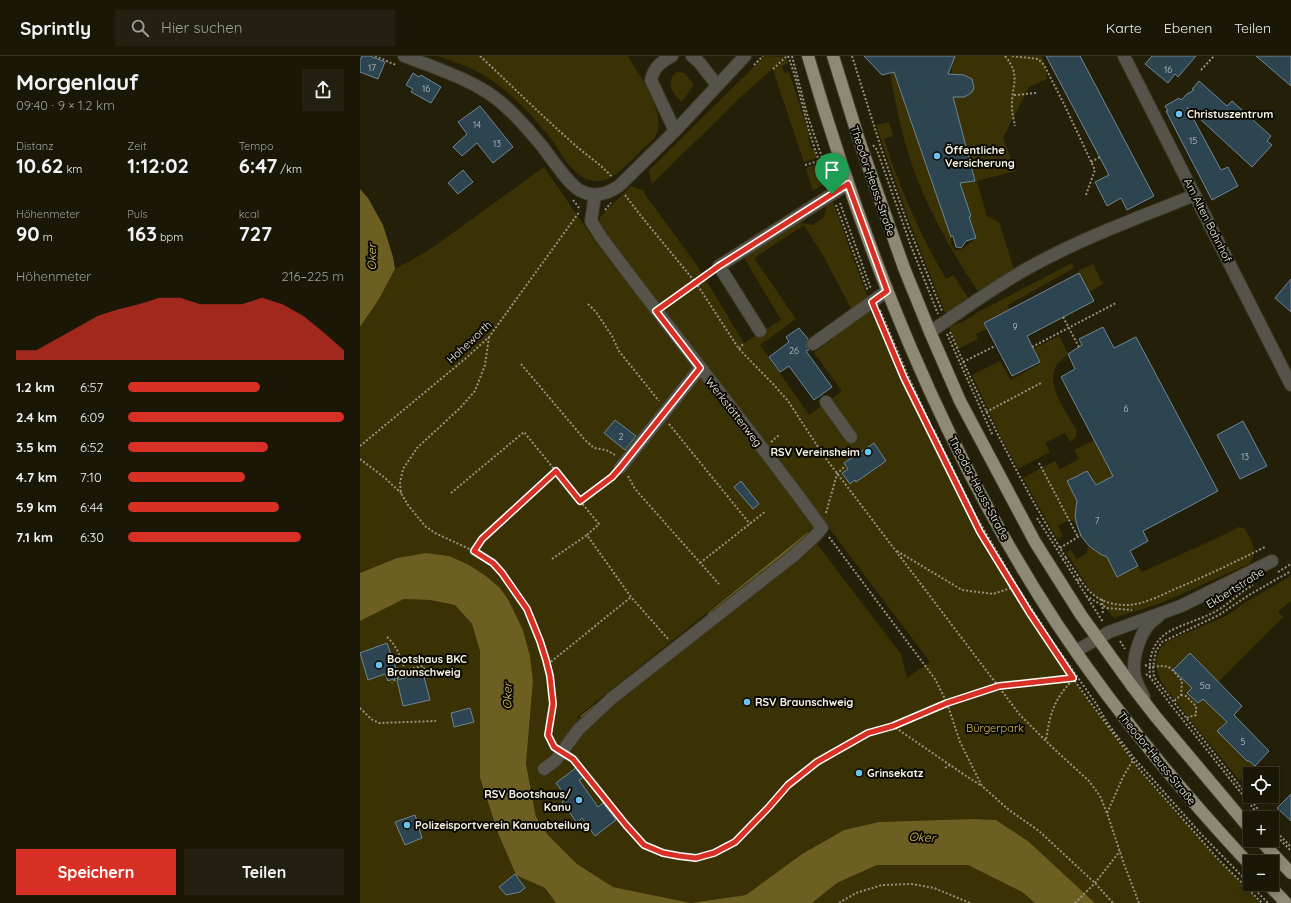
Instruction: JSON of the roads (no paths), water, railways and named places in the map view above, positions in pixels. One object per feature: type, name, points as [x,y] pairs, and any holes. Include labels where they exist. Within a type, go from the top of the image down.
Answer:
[{"type":"main road","name":"Theodor-Heuss-Straße","points":[[808,56],[848,184],[906,340],[938,411],[987,505],[1058,624],[1116,707],[1185,792],[1243,857]]},
{"type":"main road","name":"Theodor-Heuss-Straße","points":[[833,56],[848,107],[904,268],[930,332],[960,401],[1031,535],[1067,594],[1097,638],[1156,717],[1243,821]]},
{"type":"main road","points":[[1267,847],[1291,873]]},
{"type":"main road","points":[[1275,891],[1286,903]]},
{"type":"street","points":[[672,56],[660,63],[653,72],[651,80],[675,131]]},
{"type":"street","points":[[692,56],[699,62],[718,85]]},
{"type":"street","points":[[402,61],[453,74],[481,88],[506,107],[537,139],[572,185],[587,193],[595,195],[621,189],[745,56]]},
{"type":"street","name":"Am Alten Bahnhof","points":[[1124,56],[1291,385]]},
{"type":"street","points":[[760,331],[719,266],[848,184]]},
{"type":"street","name":"Werkstättenweg","points":[[544,769],[556,760],[578,730],[612,698],[793,556],[822,528],[786,478],[656,311],[601,237],[591,221],[595,195]]},
{"type":"street","points":[[930,332],[1000,285],[1044,260],[1091,238],[1195,195]]},
{"type":"street","points":[[813,344],[887,291]]},
{"type":"street","points":[[622,466],[700,368]]},
{"type":"street","points":[[826,402],[851,437]]},
{"type":"street","points":[[1156,717],[1138,687],[1135,675],[1137,652],[1141,638],[1150,624],[1155,619],[1272,561]]},
{"type":"street","points":[[1076,651],[1109,632],[1181,606]]},
{"type":"water","name":"Oker","points":[[360,189],[368,198],[383,225],[393,257],[395,269],[379,299],[360,327]]},
{"type":"water","name":"Oker","points":[[426,553],[449,556],[469,565],[486,576],[500,588],[509,601],[523,630],[530,656],[533,681],[526,764],[536,817],[548,835],[577,864],[613,887],[691,903],[556,903],[545,888],[516,875],[498,833],[480,778],[480,651],[472,624],[455,605],[430,600],[404,599],[360,621],[360,573],[397,558]]},
{"type":"water","name":"Oker","points":[[972,819],[996,820],[1028,841],[1095,903],[1035,903],[1022,892],[968,865],[877,865],[837,883],[812,903],[691,903],[746,895],[802,854],[844,830],[879,822]]},
{"type":"waterway","points":[[709,614],[808,534]]},
{"type":"waterway","points":[[582,717],[594,707]]},
{"type":"place","name":"Christuszentrum","points":[[1179,114]]},
{"type":"place","name":"Öffentliche Versicherung","points":[[937,156]]},
{"type":"place","name":"RSV Vereinsheim","points":[[868,452]]},
{"type":"place","name":"Bootshaus BKC Braunschweig","points":[[379,665]]},
{"type":"place","name":"RSV Braunschweig","points":[[747,702]]},
{"type":"place","name":"Grinsekatz","points":[[859,773]]},
{"type":"place","name":"RSV Bootshaus/ Kanu","points":[[579,800]]},
{"type":"place","name":"Polizeisportverein Kanuabteilung","points":[[407,825]]},
{"type":"park label","name":"Bürgerpark","points":[[995,728]]}]
